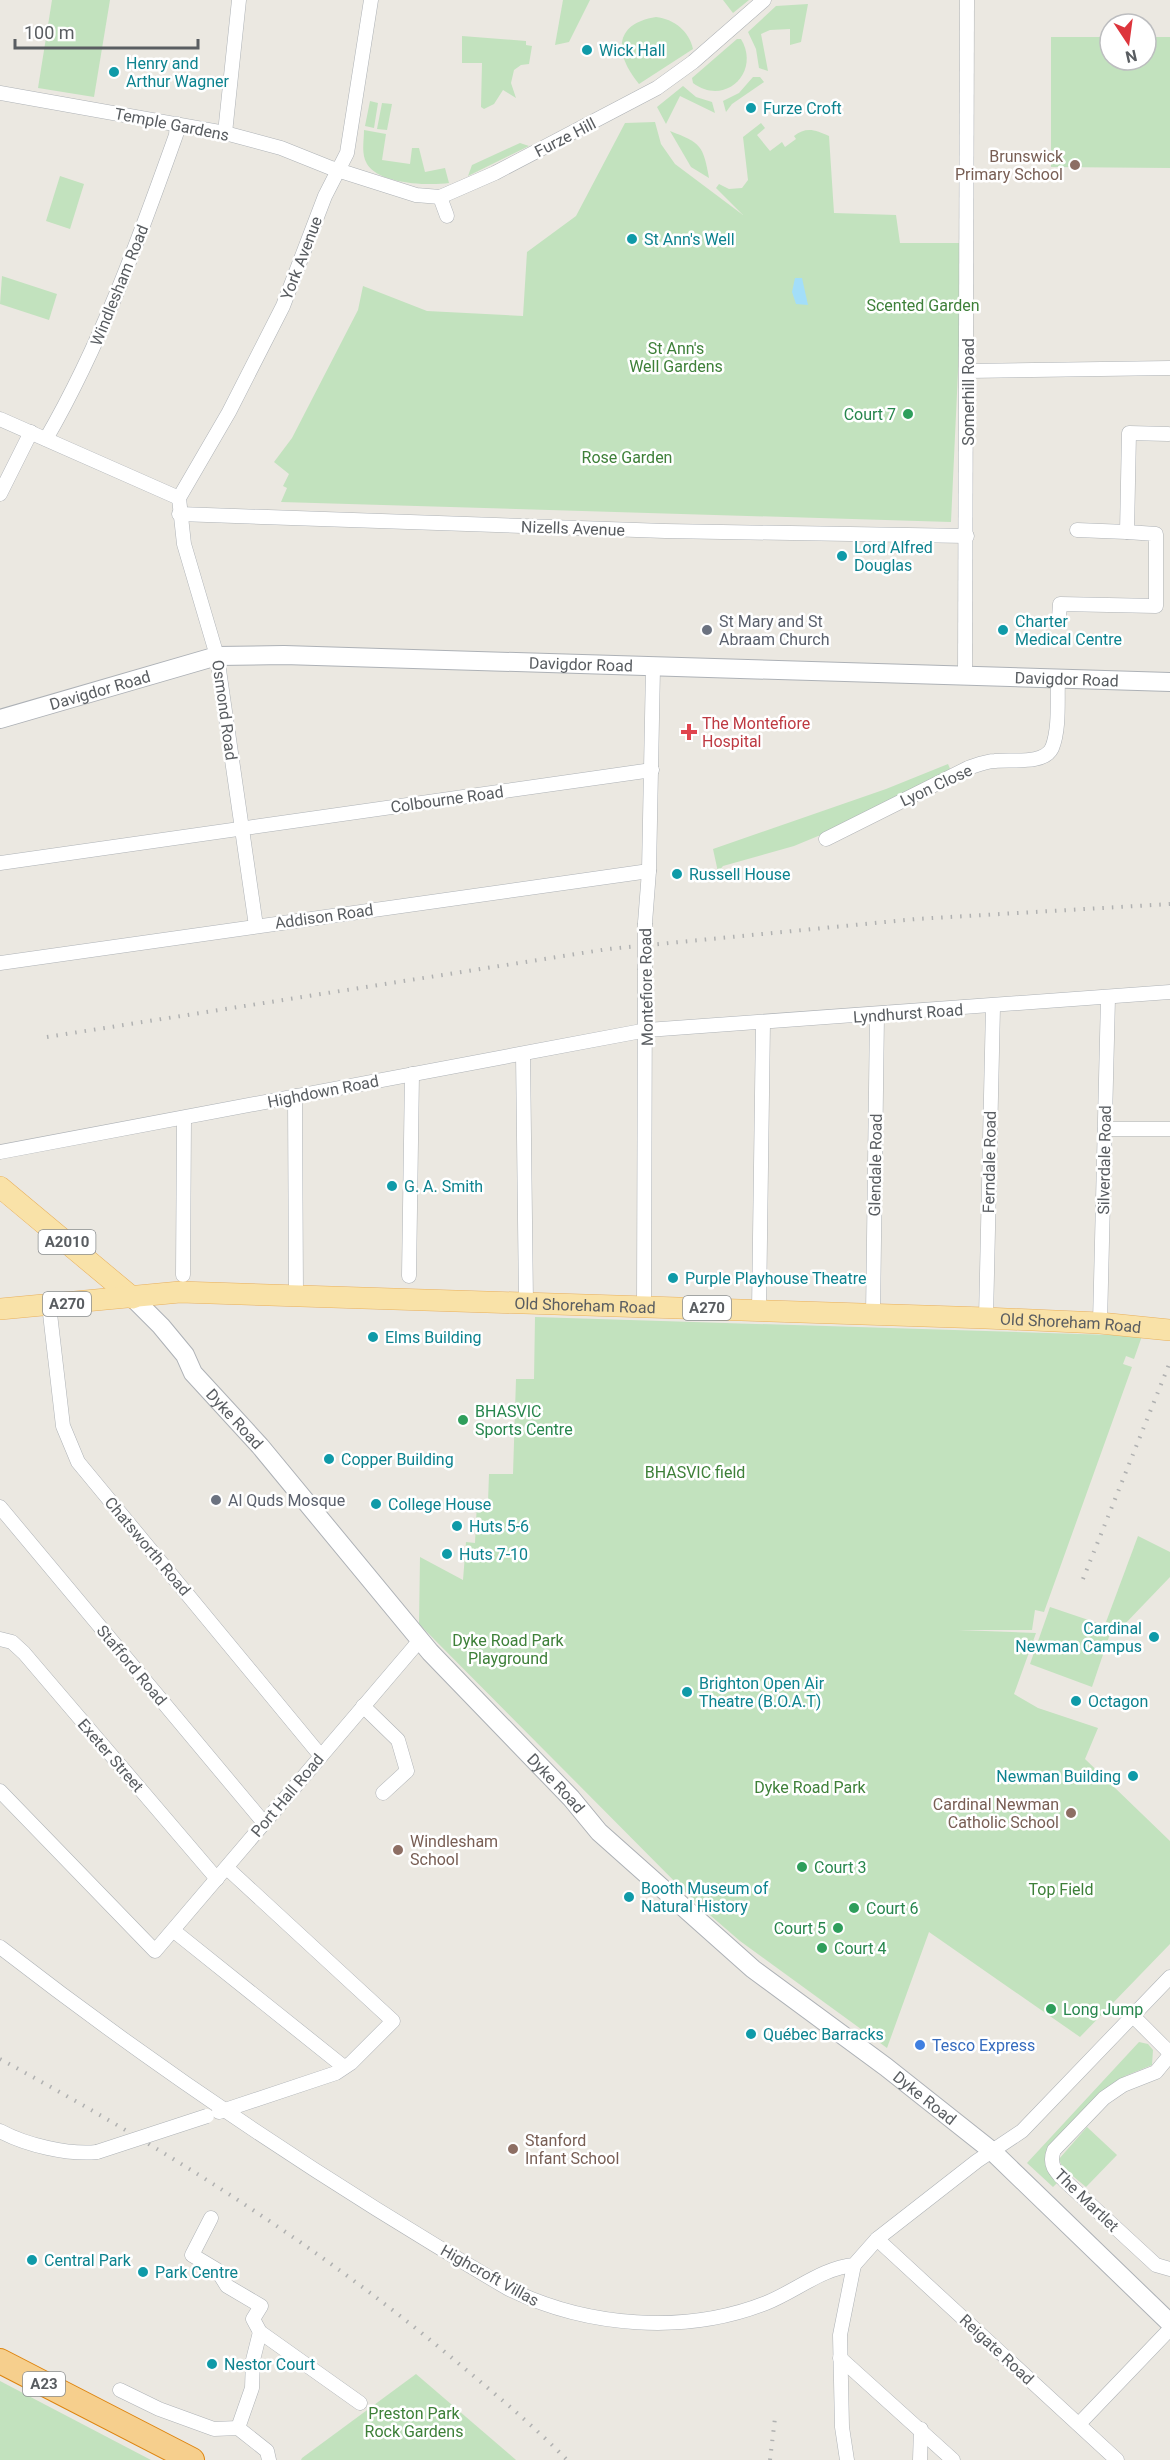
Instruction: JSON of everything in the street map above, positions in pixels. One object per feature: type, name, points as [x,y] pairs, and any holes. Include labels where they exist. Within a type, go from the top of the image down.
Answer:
[{"type":"highway","name":"A23","points":[[0,2361],[192,2460]]},
{"type":"main road","name":"Dyke Road","points":[[0,1187],[133,1298]]},
{"type":"main road","name":"Old Shoreham Road","points":[[0,1309],[170,1293],[986,1318],[1100,1323],[1170,1330]]},
{"type":"street","points":[[225,133],[239,0]]},
{"type":"street","name":"York Avenue","points":[[179,498],[230,412],[283,306],[325,196],[340,169],[350,140],[371,0]]},
{"type":"street","name":"Furze Hill","points":[[440,197],[495,173],[657,88],[693,62],[764,0]]},
{"type":"street","name":"Somerhill Road","points":[[966,676],[968,0]]},
{"type":"street","name":"Temple Gardens","points":[[0,93],[225,133],[281,148],[340,169]]},
{"type":"street","name":"Windlesham Road","points":[[46,439],[98,338],[148,213],[176,135],[177,124]]},
{"type":"street","points":[[340,169],[416,195],[440,197],[447,216]]},
{"type":"street","points":[[968,371],[1170,368]]},
{"type":"street","points":[[0,419],[179,498]]},
{"type":"street","points":[[0,494],[31,432]]},
{"type":"street","points":[[1127,532],[1129,433],[1168,434]]},
{"type":"street","name":"Osmond Road","points":[[179,498],[184,544],[217,656],[256,926]]},
{"type":"street","name":"Nizells Avenue","points":[[179,514],[665,531],[967,536]]},
{"type":"street","points":[[1059,618],[1060,604],[1163,606],[1163,534],[1077,530]]},
{"type":"street","name":"Davigdor Road","points":[[0,719],[217,656],[284,655],[1170,682]]},
{"type":"street","name":"Montefiore Road","points":[[644,1307],[647,1030],[645,923],[649,871],[653,668]]},
{"type":"street","name":"Lyon Close","points":[[826,839],[968,768],[992,761],[1035,759],[1044,756],[1052,749],[1058,678]]},
{"type":"street","name":"Colbourne Road","points":[[0,863],[652,770]]},
{"type":"street","name":"Addison Road","points":[[0,963],[649,871]]},
{"type":"street","name":"Lyndhurst Road","points":[[647,1030],[993,1007],[1170,992]]},
{"type":"street","name":"Silverdale Road","points":[[1100,1323],[1108,998]]},
{"type":"street","name":"Ferndale Road","points":[[986,1318],[993,1007]]},
{"type":"street","name":"Glendale Road","points":[[873,1315],[877,1015]]},
{"type":"street","points":[[759,1310],[763,1023]]},
{"type":"street","name":"Highdown Road","points":[[0,1152],[647,1030]]},
{"type":"street","points":[[523,1054],[526,1303]]},
{"type":"street","points":[[409,1276],[412,1074]]},
{"type":"street","points":[[295,1096],[296,1296]]},
{"type":"street","points":[[183,1275],[184,1118]]},
{"type":"street","points":[[1105,1129],[1170,1129]]},
{"type":"street","points":[[161,1326],[160,1312],[170,1293]]},
{"type":"street","name":"Dyke Road","points":[[133,1298],[161,1326],[185,1355],[193,1373],[260,1446],[420,1640],[571,1798],[599,1832],[732,1952],[992,2151],[1170,2323]]},
{"type":"street","name":"Chatsworth Road","points":[[49,1305],[63,1425],[78,1462],[320,1755]]},
{"type":"street","name":"Stafford Road","points":[[0,1507],[264,1822]]},
{"type":"street","name":"Exeter Street","points":[[0,1639],[12,1642],[24,1653],[217,1879]]},
{"type":"street","name":"Port Hall Road","points":[[0,1791],[155,1951],[420,1640]]},
{"type":"street","points":[[363,1706],[398,1740],[407,1771],[383,1793]]},
{"type":"street","points":[[0,2131],[13,2138],[66,2150],[83,2153],[97,2152],[327,2077],[344,2067],[393,2021],[227,1868]]},
{"type":"street","points":[[174,1931],[344,2067]]},
{"type":"street","name":"Highcroft Villas","points":[[0,1947],[146,2057],[223,2110],[488,2277],[530,2300],[565,2312],[648,2322],[715,2318],[769,2302],[837,2267],[854,2265]]},
{"type":"street","points":[[847,2460],[842,2427],[840,2358],[842,2315],[854,2265],[877,2239],[992,2151],[1022,2131],[1170,1977]]},
{"type":"street","points":[[1133,2016],[1170,2054]]},
{"type":"street","name":"The Martlet","points":[[1170,2054],[1156,2072],[1123,2085],[1104,2098],[1053,2150],[1051,2160],[1053,2168],[1062,2177],[1156,2265],[1170,2270]]},
{"type":"street","points":[[211,2218],[192,2254],[217,2270],[227,2286],[261,2306],[254,2319],[260,2332],[360,2403]]},
{"type":"street","name":"Reigate Road","points":[[877,2239],[1117,2460]]},
{"type":"street","points":[[1079,2424],[1170,2329]]},
{"type":"street","points":[[238,2428],[252,2388],[253,2360],[260,2332]]},
{"type":"street","points":[[840,2358],[954,2460]]},
{"type":"street","points":[[120,2390],[159,2409],[214,2429],[238,2428],[267,2451],[269,2460]]},
{"type":"street","points":[[920,2460],[921,2429]]},
{"type":"green space","points":[[52,0],[110,0],[94,97],[38,88]]},
{"type":"green space","points":[[563,0],[590,0],[569,42],[555,45]]},
{"type":"green space","points":[[723,0],[749,0],[733,13]]},
{"type":"green space","points":[[808,4],[801,42],[790,45],[790,29],[770,30],[761,34],[768,71],[759,68],[756,49],[748,32],[776,6]]},
{"type":"green space","points":[[656,17],[669,20],[680,27],[688,37],[693,49],[639,84],[625,62],[622,42],[631,26]]},
{"type":"green space","points":[[462,36],[526,41],[526,45],[532,46],[529,64],[521,65],[514,70],[511,83],[516,98],[503,90],[494,104],[484,109],[481,107],[482,63],[462,63]]},
{"type":"green space","points":[[1051,37],[1098,37],[1098,72],[1158,72],[1158,37],[1170,37],[1170,168],[1051,167]]},
{"type":"green space","points":[[737,39],[741,39],[746,51],[746,63],[743,74],[736,82],[728,88],[717,91],[705,89],[693,83],[692,78]]},
{"type":"green space","points":[[753,77],[760,77],[764,82],[732,104],[726,112],[723,101],[739,93]]},
{"type":"green space","points":[[683,86],[696,97],[712,102],[715,113],[680,96],[666,124],[657,107]]},
{"type":"green space","points":[[370,101],[378,103],[374,128],[365,126]]},
{"type":"green space","points":[[382,103],[392,104],[387,130],[377,129]]},
{"type":"green space","name":"St Ann's Well Gardens","points":[[655,122],[661,144],[675,164],[743,215],[716,188],[719,184],[729,189],[742,188],[748,180],[743,137],[761,123],[765,128],[757,135],[770,151],[782,142],[785,147],[796,139],[794,136],[803,131],[815,131],[829,136],[834,213],[896,215],[900,243],[964,243],[951,522],[281,502],[287,488],[283,486],[289,474],[274,462],[292,438],[358,310],[363,286],[427,311],[523,316],[527,252],[576,216],[625,123]]},
{"type":"green space","points":[[364,130],[386,134],[382,160],[410,164],[412,148],[419,148],[425,172],[445,168],[449,183],[405,182],[393,180],[373,171],[364,156]]},
{"type":"green space","points":[[670,131],[694,142],[699,147],[705,158],[709,178],[691,167]]},
{"type":"green space","points":[[520,143],[529,146],[468,176],[472,165]]},
{"type":"green space","points":[[60,176],[84,184],[70,229],[46,221]]},
{"type":"green space","points":[[2,276],[57,294],[49,320],[0,304]]},
{"type":"green space","points":[[948,764],[951,771],[852,822],[794,846],[723,866],[718,872],[713,849],[886,789]]},
{"type":"green space","points":[[535,1317],[1142,1336],[1134,1359],[1126,1356],[1123,1364],[1132,1367],[1044,1612],[1035,1610],[1032,1630],[958,1630],[1036,1633],[1014,1694],[1038,1708],[1098,1728],[1085,1759],[1170,1841],[1170,1944],[1080,2037],[929,1932],[887,2048],[740,1941],[696,1903],[419,1624],[420,1557],[463,1580],[466,1542],[475,1543],[477,1502],[488,1502],[489,1474],[513,1474],[516,1379],[534,1379]]},
{"type":"green space","points":[[1138,1536],[1170,1552],[1170,1577],[1122,1627],[1106,1622]]},
{"type":"green space","points":[[1050,1607],[1112,1628],[1092,1687],[1030,1664]]},
{"type":"green space","points":[[1139,2042],[1148,2044],[1153,2050],[1152,2065],[1125,2076],[1101,2092],[1049,2149],[1058,2182],[1053,2187],[1027,2163]]},
{"type":"green space","points":[[1087,2127],[1117,2155],[1086,2187],[1062,2167],[1059,2159]]},
{"type":"green space","name":"Preston Park Rock Gardens","points":[[416,2374],[516,2460],[301,2460],[302,2458]]},
{"type":"green space","points":[[0,2381],[151,2460],[0,2460]]},
{"type":"water","points":[[795,278],[802,278],[808,305],[796,304],[792,292]]},
{"type":"railway","points":[[47,1037],[608,949],[916,919],[1170,904]]},
{"type":"railway","points":[[1083,1579],[1170,1362]]},
{"type":"railway","points":[[0,2059],[179,2162],[294,2238],[404,2319],[514,2410],[567,2460]]},
{"type":"railway","points":[[770,2460],[775,2418]]},
{"type":"place","name":"Wick Hall","points":[[587,50]]},
{"type":"place","name":"Henry and Arthur Wagner","points":[[114,72]]},
{"type":"place","name":"Furze Croft","points":[[751,108]]},
{"type":"place","name":"Brunswick Primary School","points":[[1075,165]]},
{"type":"place","name":"St Ann's Well","points":[[632,239]]},
{"type":"place","name":"Court 7","points":[[908,414]]},
{"type":"place","name":"Lord Alfred Douglas","points":[[842,556]]},
{"type":"place","name":"St Mary and St Abraam Church","points":[[707,630]]},
{"type":"place","name":"Charter Medical Centre","points":[[1003,630]]},
{"type":"place","name":"The Montefiore Hospital","points":[[689,732]]},
{"type":"place","name":"Russell House","points":[[677,874]]},
{"type":"place","name":"G. A. Smith","points":[[392,1186]]},
{"type":"place","name":"Purple Playhouse Theatre","points":[[673,1278]]},
{"type":"place","name":"Elms Building","points":[[373,1337]]},
{"type":"place","name":"BHASVIC Sports Centre","points":[[463,1420]]},
{"type":"place","name":"Copper Building","points":[[329,1459]]},
{"type":"place","name":"Al Quds Mosque","points":[[216,1500]]},
{"type":"place","name":"College House","points":[[376,1504]]},
{"type":"place","name":"Huts 5-6","points":[[457,1526]]},
{"type":"place","name":"Huts 7-10","points":[[447,1554]]},
{"type":"place","name":"Cardinal Newman Campus","points":[[1154,1637]]},
{"type":"place","name":"Brighton Open Air Theatre (B.O.A.T)","points":[[687,1692]]},
{"type":"place","name":"Octagon","points":[[1076,1701]]},
{"type":"place","name":"Newman Building","points":[[1133,1776]]},
{"type":"place","name":"Cardinal Newman Catholic School","points":[[1071,1813]]},
{"type":"place","name":"Windlesham School","points":[[398,1850]]},
{"type":"place","name":"Court 3","points":[[802,1867]]},
{"type":"place","name":"Booth Museum of Natural History","points":[[629,1897]]},
{"type":"place","name":"Court 6","points":[[854,1908]]},
{"type":"place","name":"Court 5","points":[[838,1928]]},
{"type":"place","name":"Court 4","points":[[822,1948]]},
{"type":"place","name":"Long Jump","points":[[1051,2009]]},
{"type":"place","name":"Québec Barracks","points":[[751,2034]]},
{"type":"place","name":"Tesco Express","points":[[920,2045]]},
{"type":"place","name":"Stanford Infant School","points":[[513,2149]]},
{"type":"place","name":"Central Park","points":[[32,2260]]},
{"type":"place","name":"Park Centre","points":[[143,2272]]},
{"type":"place","name":"Nestor Court","points":[[212,2364]]},
{"type":"park label","name":"Scented Garden","points":[[923,305]]},
{"type":"park label","name":"Rose Garden","points":[[627,457]]},
{"type":"park label","name":"BHASVIC field","points":[[695,1472]]},
{"type":"park label","name":"Dyke Road Park Playground","points":[[508,1649]]},
{"type":"park label","name":"Dyke Road Park","points":[[810,1787]]},
{"type":"park label","name":"Top Field","points":[[1061,1889]]}]
